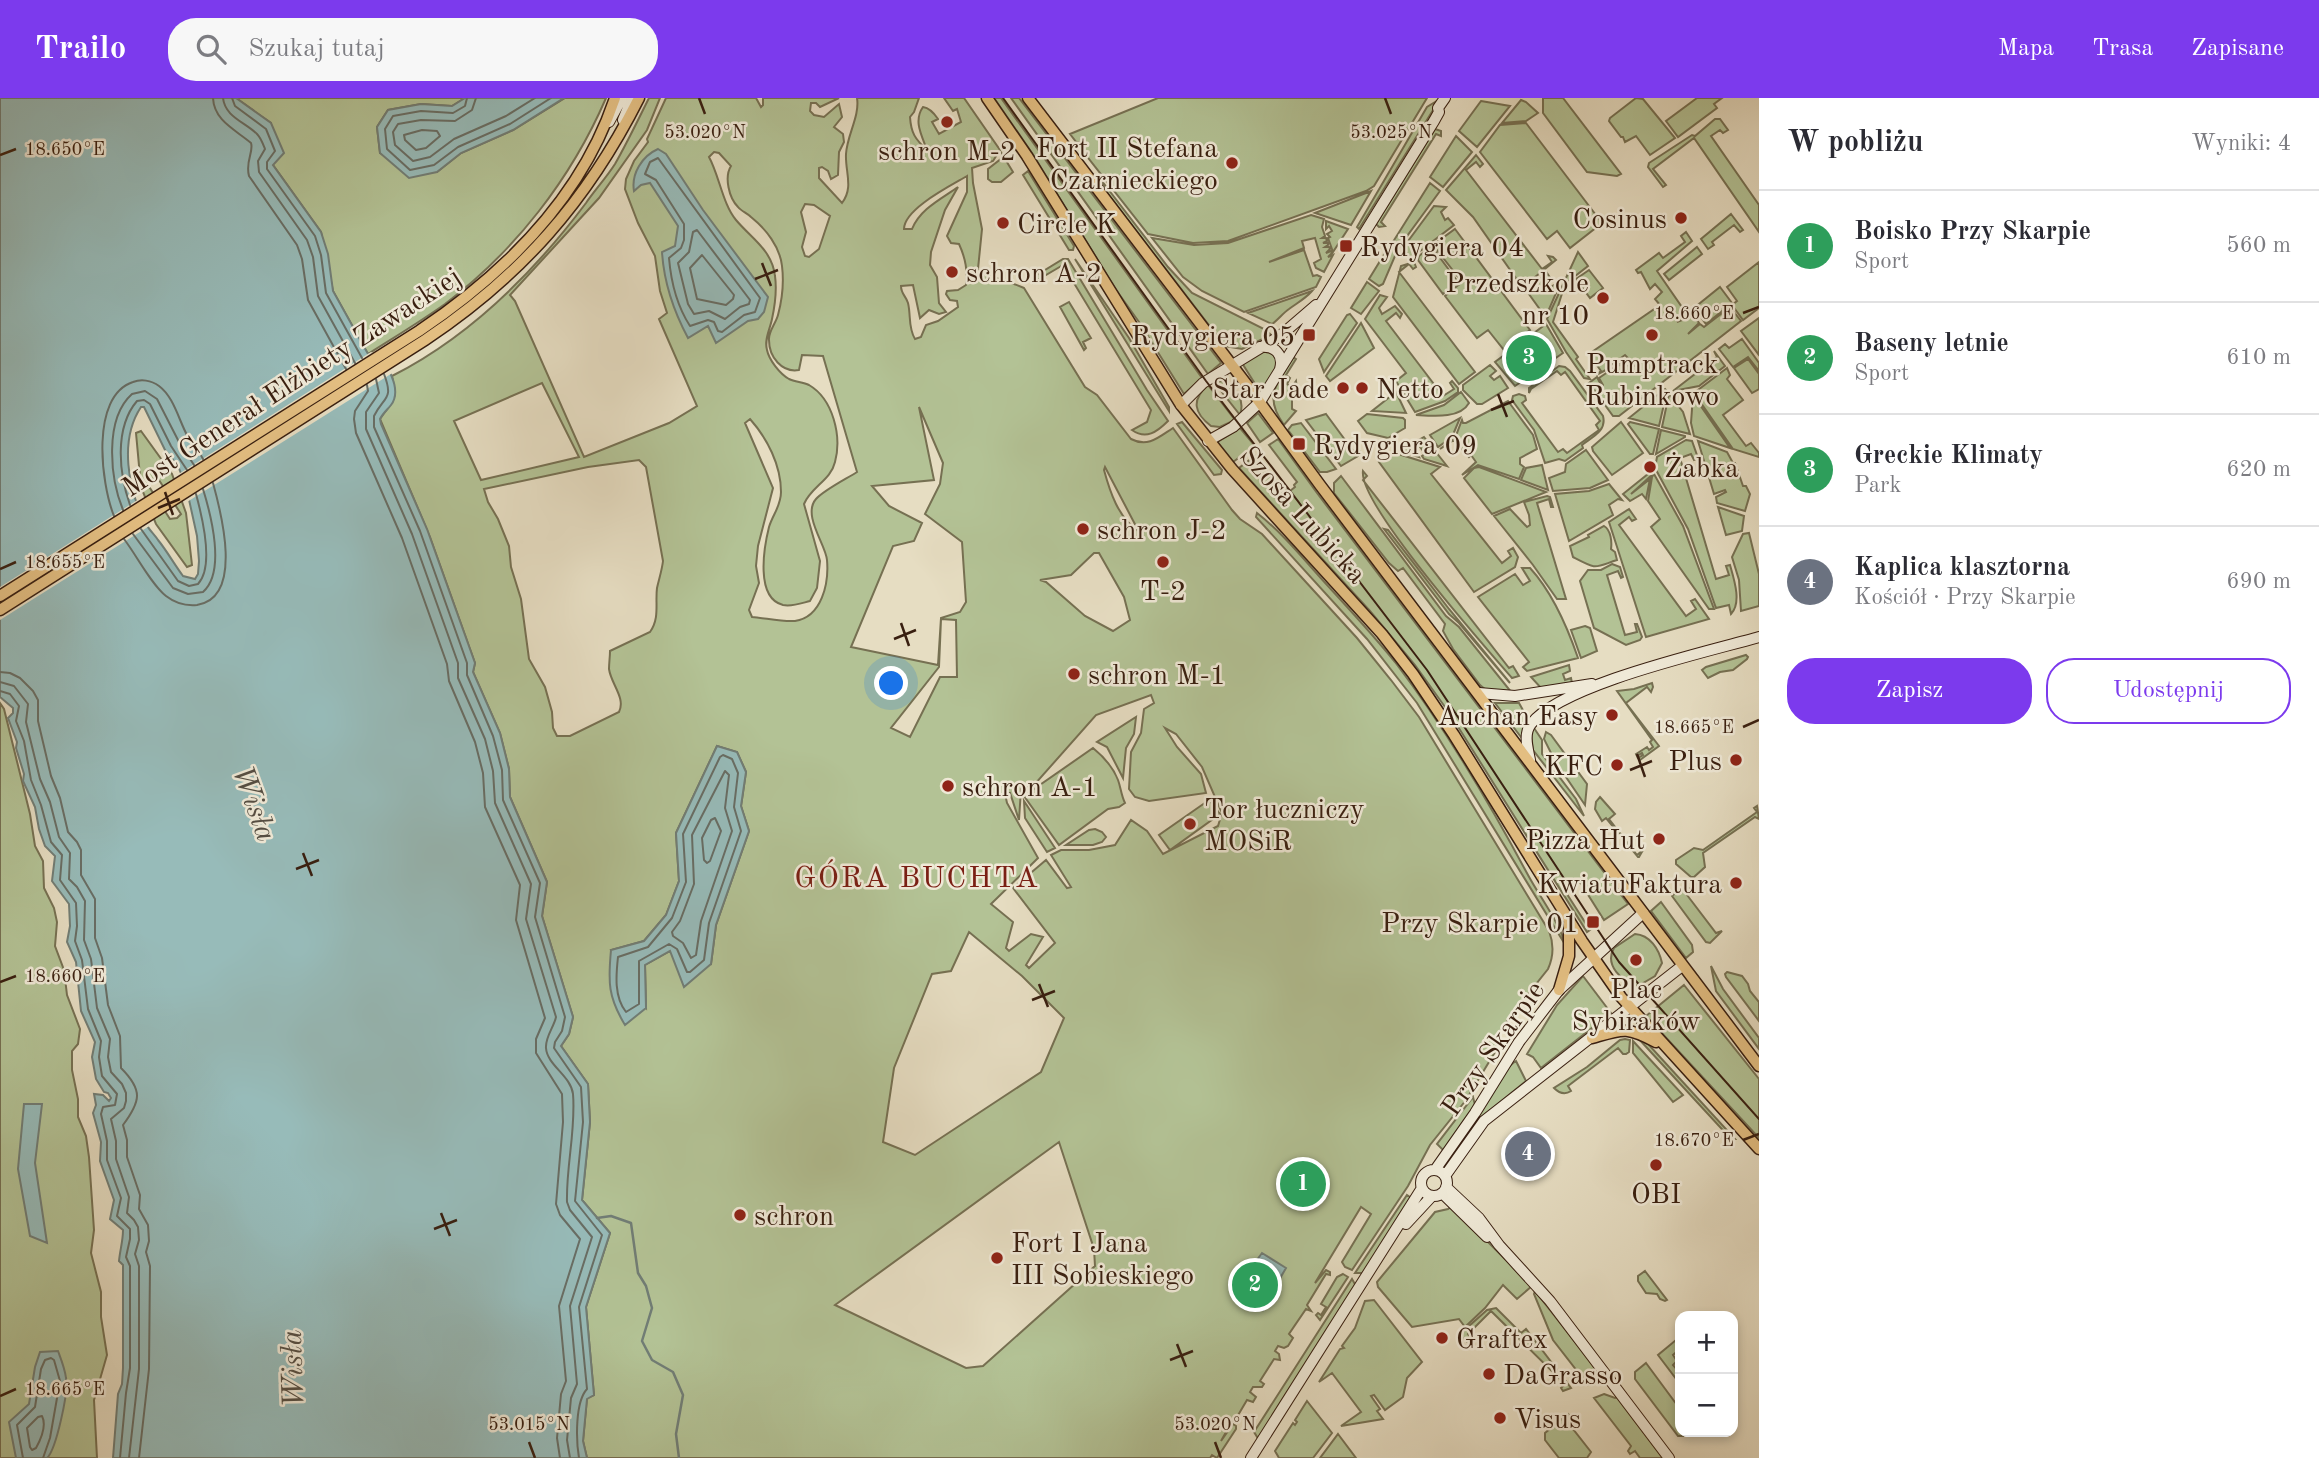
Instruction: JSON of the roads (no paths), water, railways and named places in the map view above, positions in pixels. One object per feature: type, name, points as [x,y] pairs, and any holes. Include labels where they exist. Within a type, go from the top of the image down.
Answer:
[{"type":"main road","name":"Most Generał Elżbiety Zawackiej","points":[[0,596],[419,331],[467,296],[509,260],[538,230],[605,128],[615,98]]},
{"type":"main road","name":"Most Generał Elżbiety Zawackiej","points":[[0,610],[413,348],[473,306],[508,277],[548,237],[594,178],[639,98]]},
{"type":"main road","name":"Szosa Lubicka","points":[[987,98],[1027,156],[1181,405],[1208,441],[1382,634],[1413,674],[1593,957]]},
{"type":"main road","name":"Szosa Lubicka","points":[[1028,98],[1643,913]]},
{"type":"main road","points":[[1643,913],[1759,1066]]},
{"type":"main road","points":[[1559,990],[1569,956],[1569,920]]},
{"type":"main road","points":[[1593,957],[1629,1008],[1759,1149]]},
{"type":"main road","points":[[1592,1038],[1618,1030],[1628,1030],[1669,1052]]},
{"type":"street","points":[[605,128],[622,98]]},
{"type":"street","points":[[616,140],[632,98]]},
{"type":"street","points":[[1208,441],[1233,427],[1259,402],[1439,112],[1438,108],[1445,98]]},
{"type":"street","points":[[1439,112],[1444,110],[1452,98]]},
{"type":"street","points":[[1181,405],[1203,383],[1295,325],[1326,295]]},
{"type":"street","points":[[1259,348],[1266,346],[1277,351],[1282,363],[1279,373]]},
{"type":"street","points":[[1479,693],[1515,696],[1599,684],[1759,637]]},
{"type":"street","points":[[1530,760],[1527,740],[1532,723],[1562,701],[1599,684]]},
{"type":"street","points":[[1593,957],[1643,913]]},
{"type":"street","name":"Przy Skarpie","points":[[1251,1458],[1390,1242],[1422,1188],[1423,1175],[1435,1170],[1475,1113],[1519,1042],[1559,990],[1593,957]]},
{"type":"street","points":[[1629,1008],[1685,970]]},
{"type":"street","name":"Przy Skarpie","points":[[1390,1242],[1445,1186],[1484,1121],[1629,1008]]},
{"type":"street","points":[[1435,1170],[1445,1186],[1479,1218],[1499,1245],[1550,1301],[1670,1458]]},
{"type":"street","points":[[1422,1188],[1426,1194],[1445,1186]]},
{"type":"water","name":"Wisła","points":[[0,98],[236,98],[271,123],[284,153],[273,165],[321,232],[328,254],[333,291],[368,354],[385,362],[392,377],[394,400],[380,419],[381,424],[427,529],[475,663],[473,672],[500,733],[509,769],[510,797],[547,882],[542,916],[573,1017],[569,1034],[561,1046],[588,1084],[590,1122],[582,1200],[610,1233],[586,1307],[594,1395],[587,1399],[583,1441],[587,1458],[113,1458],[123,1368],[123,1265],[119,1261],[123,1230],[110,1219],[114,1200],[100,1161],[101,1142],[93,1113],[96,1105],[94,1094],[103,1095],[109,1101],[111,1098],[96,1079],[92,1057],[95,1042],[81,1011],[76,962],[67,942],[70,926],[69,904],[52,881],[55,856],[45,846],[35,807],[23,781],[17,742],[8,718],[13,713],[13,708],[0,697]],"holes":[[[141,407],[144,407],[165,450],[178,466],[186,486],[197,536],[199,561],[195,579],[183,576],[146,525],[134,495],[128,449],[134,420]]]},
{"type":"water","points":[[465,98],[564,98],[513,130],[461,153],[437,172],[409,178],[380,153],[377,127],[388,110],[421,104],[452,106]]},
{"type":"water","points":[[658,149],[666,154],[703,210],[768,297],[764,312],[758,319],[748,321],[716,343],[708,326],[688,338],[670,296],[662,252],[675,246],[678,226],[650,183],[641,185],[634,191],[634,178],[639,166],[647,156]]},
{"type":"water","points":[[717,746],[737,752],[746,772],[741,806],[749,831],[716,925],[711,964],[684,987],[670,951],[645,965],[646,1008],[625,1025],[610,989],[611,950],[644,941],[666,915],[679,881],[676,833]]},
{"type":"water","points":[[24,1104],[42,1104],[35,1163],[47,1243],[30,1236],[18,1169]]},
{"type":"water","points":[[1262,1253],[1286,1268],[1279,1280],[1254,1264]]},
{"type":"water","points":[[1252,1269],[1264,1277],[1249,1301],[1236,1293]]},
{"type":"water","points":[[1266,1278],[1278,1286],[1263,1310],[1251,1302]]},
{"type":"water","points":[[58,1351],[65,1371],[66,1395],[51,1453],[47,1458],[16,1458],[9,1422],[29,1404],[40,1352]]},
{"type":"waterway","points":[[597,1218],[611,1216],[631,1223],[638,1273],[646,1286],[652,1308],[642,1341],[652,1360],[673,1372],[683,1395],[676,1434],[679,1458]]},
{"type":"tram line","points":[[1003,98],[1206,381],[1427,670],[1619,962],[1759,1119]]},
{"type":"place","name":"schron M-2","points":[[947,122]]},
{"type":"place","name":"Fort II Stefana Czarnieckiego","points":[[1232,163]]},
{"type":"place","name":"Cosinus","points":[[1681,218]]},
{"type":"place","name":"Circle K","points":[[1003,223]]},
{"type":"place","name":"Rydygiera 04","points":[[1346,246]]},
{"type":"place","name":"schron A-2","points":[[952,272]]},
{"type":"place","name":"Przedszkole nr 10","points":[[1603,298]]},
{"type":"place","name":"Rydygiera 05","points":[[1309,335]]},
{"type":"place","name":"Pumptrack Rubinkowo","points":[[1652,335]]},
{"type":"place","name":"Greckie Klimaty","points":[[1529,358]]},
{"type":"place","name":"Star Jade","points":[[1343,388]]},
{"type":"place","name":"Netto","points":[[1362,388]]},
{"type":"place","name":"Rydygiera 09","points":[[1299,444]]},
{"type":"place","name":"Żabka","points":[[1650,467]]},
{"type":"place","name":"schron J-2","points":[[1083,529]]},
{"type":"place","name":"T-2","points":[[1163,562]]},
{"type":"place","name":"schron M-1","points":[[1074,674]]},
{"type":"place","name":"Auchan Easy","points":[[1612,715]]},
{"type":"place","name":"Plus","points":[[1736,760]]},
{"type":"place","name":"KFC","points":[[1617,765]]},
{"type":"place","name":"schron A-1","points":[[948,786]]},
{"type":"place","name":"Tor łuczniczy MOSiR","points":[[1190,824]]},
{"type":"place","name":"Pizza Hut","points":[[1659,839]]},
{"type":"place","name":"KwiatuFaktura","points":[[1736,883]]},
{"type":"place","name":"Przy Skarpie 01","points":[[1593,922]]},
{"type":"place","name":"Plac Sybiraków","points":[[1636,960]]},
{"type":"place","name":"Kaplica klasztorna","points":[[1528,1154]]},
{"type":"place","name":"OBI","points":[[1656,1165]]},
{"type":"place","name":"Boisko Przy Skarpie","points":[[1303,1184]]},
{"type":"place","name":"schron","points":[[740,1215]]},
{"type":"place","name":"Fort I Jana III Sobieskiego","points":[[997,1258]]},
{"type":"place","name":"Baseny letnie","points":[[1255,1285]]},
{"type":"place","name":"Graftex","points":[[1442,1338]]},
{"type":"place","name":"DaGrasso","points":[[1489,1374]]},
{"type":"place","name":"Visus","points":[[1500,1418]]},
{"type":"district","name":"GÓRA BUCHTA","points":[[917,877]]}]
